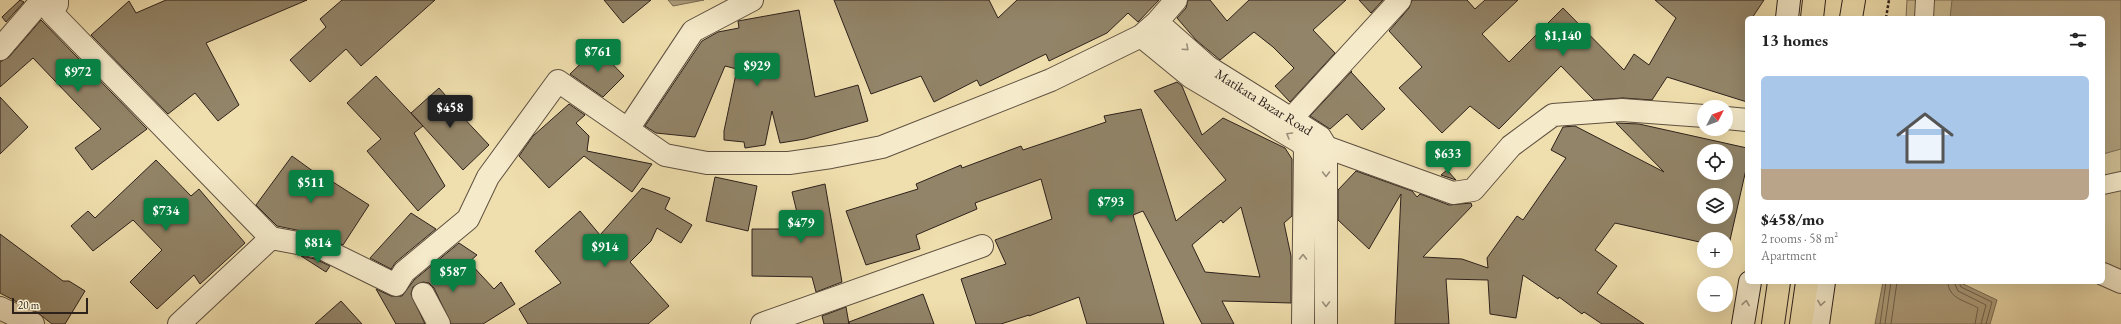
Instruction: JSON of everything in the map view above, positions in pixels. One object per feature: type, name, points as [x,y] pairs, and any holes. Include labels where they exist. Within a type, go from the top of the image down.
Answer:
[{"type":"main road","points":[[1812,16],[1814,0]]},
{"type":"main road","points":[[1850,16],[1854,0]]},
{"type":"main road","points":[[1773,324],[1779,284]]},
{"type":"main road","points":[[1801,324],[1807,284]]},
{"type":"street","points":[[0,50],[42,0]]},
{"type":"street","points":[[57,0],[57,4],[52,14],[271,238],[318,247],[396,285],[408,269],[468,218],[488,177],[558,81],[665,155],[707,163],[789,163],[831,157],[882,147],[1051,80],[1141,36],[1157,22],[1176,0]]},
{"type":"street","points":[[628,129],[693,31],[752,0]]},
{"type":"street","points":[[1291,119],[1400,0]]},
{"type":"street","points":[[1787,16],[1788,0]]},
{"type":"street","points":[[1924,16],[1925,0]]},
{"type":"street","name":"Matikata Bazar Road","points":[[1157,22],[1208,67],[1320,137],[1326,147],[1326,324]]},
{"type":"street","name":"Matikata Bazar Road","points":[[1141,36],[1191,77],[1300,142],[1305,148],[1303,324]]},
{"type":"street","points":[[1326,147],[1453,193],[1473,190],[1511,146],[1553,115],[1622,110],[1697,115]]},
{"type":"street","points":[[1733,119],[1745,120]]},
{"type":"street","points":[[2105,185],[2121,181]]},
{"type":"street","points":[[179,324],[271,238]]},
{"type":"street","points":[[762,324],[982,246]]},
{"type":"street","points":[[2105,275],[2121,282]]},
{"type":"street","points":[[1743,324],[1750,284]]},
{"type":"street","points":[[1818,324],[1824,284]]},
{"type":"street","points":[[423,294],[439,324]]},
{"type":"street","points":[[0,308],[33,324]]},
{"type":"path","points":[[1886,16],[1889,0]]},
{"type":"shaded area","points":[[1907,0],[2121,0],[2121,274],[2105,264],[2105,16],[1906,16]]},
{"type":"water","points":[[668,0],[704,0],[673,6]]},
{"type":"water","points":[[1952,0],[2121,0],[2121,149],[2105,153],[2105,16],[1950,16]]},
{"type":"water","points":[[1883,284],[1963,284],[1997,300],[1990,324],[1875,324]]},
{"type":"building","points":[[20,0],[24,2],[6,22],[2,17]]},
{"type":"building","points":[[166,0],[307,0],[206,43],[239,105],[218,121],[195,93],[168,114],[91,35],[129,1],[136,13]]},
{"type":"building","points":[[342,0],[435,0],[361,66],[346,49],[310,82],[290,60],[326,27],[320,19]]},
{"type":"building","points":[[604,0],[651,0],[623,23]]},
{"type":"building","points":[[834,0],[989,0],[998,18],[1017,0],[1159,0],[1138,22],[1128,13],[1107,33],[1049,61],[1046,54],[980,86],[977,80],[934,102],[921,76],[871,94]]},
{"type":"building","points":[[1188,0],[1210,0],[1227,21],[1249,0],[1346,0],[1313,30],[1335,53],[1290,102],[1275,86],[1294,68],[1273,47],[1254,32],[1220,60],[1196,40],[1177,18],[1186,8]]},
{"type":"building","points":[[1359,0],[1383,0],[1371,13]]},
{"type":"building","points":[[1412,0],[1467,0],[1475,9],[1485,0],[1518,0],[1482,34],[1509,62],[1563,8],[1624,70],[1634,54],[1649,65],[1676,18],[1655,0],[1764,0],[1753,16],[1745,16],[1745,101],[1667,77],[1652,100],[1623,98],[1594,100],[1561,66],[1499,129],[1470,106],[1442,133],[1399,88],[1422,67],[1389,31],[1409,8]]},
{"type":"building","points":[[799,10],[815,97],[858,85],[868,121],[805,139],[780,143],[772,111],[765,145],[745,148],[744,142],[724,140],[724,131],[737,69],[725,66],[695,137],[656,133],[645,126],[702,41],[718,32],[739,28],[738,21]]},
{"type":"building","points":[[41,20],[147,129],[92,170],[75,148],[101,129],[33,58],[0,87],[0,62],[9,57]]},
{"type":"building","points":[[597,48],[624,76],[603,97],[570,74]]},
{"type":"building","points":[[1351,72],[1385,109],[1362,130],[1347,114],[1330,129],[1310,116]]},
{"type":"building","points":[[376,76],[423,126],[414,133],[445,186],[418,211],[367,151],[381,139],[347,103]]},
{"type":"building","points":[[1177,82],[1182,86],[1202,135],[1223,118],[1285,148],[1292,159],[1292,216],[1284,223],[1291,256],[1291,303],[1222,301],[1234,324],[1202,324],[1143,211],[1133,215],[1164,324],[1087,324],[1079,297],[1029,316],[1001,324],[976,324],[961,279],[1006,264],[995,240],[1052,219],[1041,179],[975,203],[977,209],[916,235],[920,249],[866,265],[846,211],[918,189],[916,184],[961,165],[962,168],[1021,146],[1023,150],[1106,122],[1104,116],[1141,109],[1176,221],[1226,180],[1154,91]],"holes":[[[1241,207],[1260,277],[1205,272],[1192,245],[1221,220],[1223,223]]]},
{"type":"building","points":[[439,88],[460,112],[459,113],[489,145],[463,170],[411,113]]},
{"type":"building","points":[[0,97],[28,127],[0,154]]},
{"type":"building","points":[[569,104],[585,115],[576,123],[589,136],[587,151],[652,164],[632,192],[584,156],[549,188],[519,156],[533,136]]},
{"type":"building","points":[[1616,123],[1639,124],[1729,144],[1697,144],[1697,180],[1733,180],[1733,145],[1745,148],[1745,174],[1732,232],[1697,232],[1697,241],[1615,223],[1595,250],[1617,266],[1597,293],[1644,324],[1602,324],[1584,312],[1582,314],[1559,297],[1558,299],[1523,275],[1516,318],[1490,314],[1488,280],[1446,279],[1449,324],[1395,324],[1401,194],[1369,249],[1338,220],[1338,190],[1356,171],[1412,191],[1417,197],[1420,194],[1449,205],[1471,203],[1472,206],[1423,257],[1462,259],[1488,268],[1487,258],[1517,216],[1523,220],[1566,158],[1551,150],[1563,127],[1575,126],[1664,172]]},
{"type":"building","points":[[292,156],[321,177],[322,175],[369,205],[343,245],[321,235],[277,226],[256,205]]},
{"type":"building","points":[[156,160],[191,196],[199,189],[245,243],[200,284],[194,275],[157,309],[130,282],[162,250],[133,220],[93,251],[71,226],[88,211],[95,218]]},
{"type":"building","points":[[1447,170],[1456,180],[1441,175]]},
{"type":"building","points":[[715,177],[757,186],[748,231],[706,221]]},
{"type":"building","points":[[825,184],[842,282],[816,292],[812,277],[752,276],[752,229],[801,229],[792,192]]},
{"type":"building","points":[[642,188],[670,198],[665,209],[692,225],[681,243],[657,228],[651,241],[630,262],[669,306],[648,324],[528,324],[519,309],[561,283],[535,251],[580,211],[600,235]]},
{"type":"building","points":[[411,213],[436,229],[396,262],[391,269],[370,258]]},
{"type":"building","points":[[0,234],[63,281],[69,281],[85,291],[65,324],[52,324],[38,313],[0,293]]},
{"type":"building","points":[[459,243],[477,255],[469,262],[494,289],[501,282],[515,304],[483,324],[451,324],[434,288],[429,283],[423,282],[413,287],[411,294],[425,324],[396,324],[376,289],[391,296],[402,296],[414,280]]},
{"type":"building","points":[[301,256],[315,259],[330,266],[326,272]]},
{"type":"building","points":[[923,294],[934,324],[849,324],[849,322]]},
{"type":"building","points":[[341,301],[362,324],[315,324]]},
{"type":"building","points":[[846,307],[849,324],[824,324],[822,316]]}]
